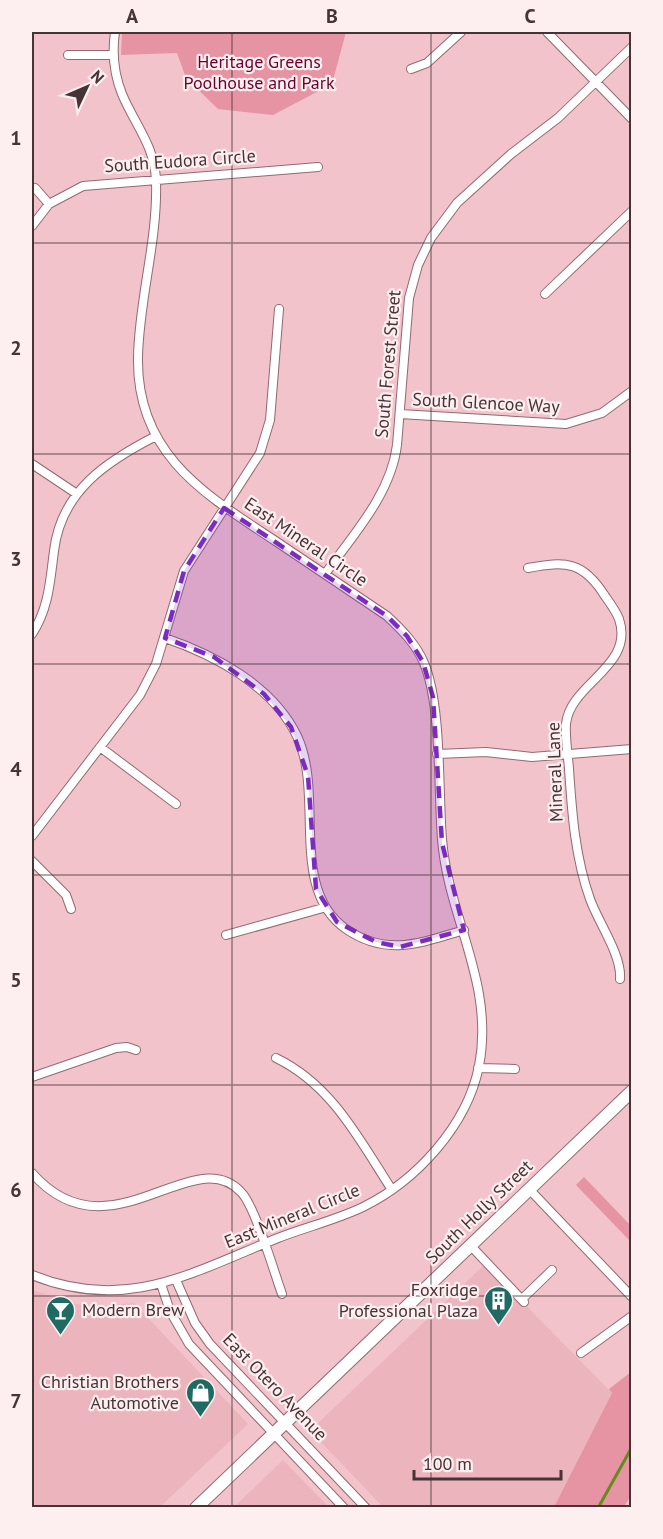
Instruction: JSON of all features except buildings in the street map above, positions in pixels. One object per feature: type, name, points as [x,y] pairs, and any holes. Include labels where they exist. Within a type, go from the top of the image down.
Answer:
[{"type":"main road","name":"South Holly Street","points":[[196,1508],[632,1091]]},
{"type":"street","name":"East Mineral Circle","points":[[32,1275],[64,1287],[88,1291],[124,1291],[161,1284],[361,1208],[392,1190],[425,1162],[460,1113],[478,1068],[483,1023],[480,993],[446,871],[432,688],[423,662],[414,646],[387,616],[224,508],[187,478],[156,436],[143,400],[138,356],[156,181],[152,152],[123,96],[113,55],[115,32]]},
{"type":"street","points":[[411,69],[427,63],[461,32]]},
{"type":"street","points":[[547,32],[632,119]]},
{"type":"street","name":"South Forest Street","points":[[325,574],[388,479],[396,456],[409,298],[418,266],[431,238],[457,203],[511,154],[558,118],[632,47]]},
{"type":"street","points":[[68,55],[113,55]]},
{"type":"street","name":"South Eudora Circle","points":[[32,226],[49,204],[82,186],[318,167]]},
{"type":"street","points":[[35,188],[49,204]]},
{"type":"street","points":[[545,294],[632,210]]},
{"type":"street","points":[[32,836],[140,695],[156,664],[184,571],[254,463],[270,420],[279,309]]},
{"type":"street","name":"South Glencoe Way","points":[[400,414],[566,424],[602,413],[632,391]]},
{"type":"street","points":[[32,634],[35,619],[48,598],[56,537],[65,513],[91,477],[108,462],[156,436]]},
{"type":"street","points":[[32,464],[77,494]]},
{"type":"street","name":"Mineral Lane","points":[[528,568],[557,563],[578,567],[595,581],[620,622],[620,642],[616,654],[571,708],[566,724],[572,820],[579,862],[593,907],[618,961],[620,979]]},
{"type":"street","points":[[165,638],[214,657],[264,694],[291,727],[306,762],[314,876],[323,908],[337,922],[351,932],[385,945],[412,946],[464,930]]},
{"type":"street","points":[[100,747],[176,804]]},
{"type":"street","points":[[437,754],[478,752],[532,757],[632,749]]},
{"type":"street","points":[[32,861],[66,896],[71,909]]},
{"type":"street","points":[[226,935],[323,908]]},
{"type":"street","points":[[32,1077],[116,1048],[127,1047],[136,1050]]},
{"type":"street","points":[[276,1058],[296,1068],[327,1094],[392,1190]]},
{"type":"street","points":[[478,1068],[515,1069]]},
{"type":"street","points":[[32,1173],[46,1187],[65,1198],[97,1206],[127,1204],[196,1178],[222,1179],[236,1187],[246,1198],[282,1294]]},
{"type":"street","points":[[529,1189],[632,1297]]},
{"type":"street","points":[[470,1245],[523,1300],[552,1270]]},
{"type":"street","name":"East Otero Avenue","points":[[176,1280],[202,1334],[366,1508]]},
{"type":"street","name":"East Otero Avenue","points":[[161,1284],[170,1311],[189,1344],[344,1508]]},
{"type":"street","points":[[581,1353],[632,1316]]},
{"type":"highlighted area","points":[[224,508],[387,616],[407,636],[423,662],[433,697],[442,843],[464,930],[400,947],[376,942],[337,922],[316,889],[308,776],[291,727],[264,694],[214,657],[165,638],[184,571]]},
{"type":"shaded area","points":[[485,1264],[612,1393],[554,1507],[383,1507],[317,1438],[316,1425]]},
{"type":"shaded area","points":[[32,1290],[75,1304],[98,1306],[134,1303],[248,1424],[160,1507],[32,1507]]},
{"type":"shaded area","points":[[283,1460],[329,1507],[234,1507]]},
{"type":"green space","name":"Heritage Greens Poolhouse and Park","points":[[122,32],[346,32],[332,84],[273,115],[218,109],[186,78],[177,53],[121,55]]},
{"type":"green space","points":[[584,1177],[631,1226],[631,1242],[576,1185]]},
{"type":"green space","points":[[631,1372],[631,1495],[624,1507],[554,1507],[612,1393],[609,1389]]},
{"type":"waterway","points":[[598,1508],[632,1447]]},
{"type":"place","name":"Foxridge Professional Plaza","points":[[499,1326]]},
{"type":"place","name":"Modern Brew","points":[[61,1336]]},
{"type":"place","name":"Christian Brothers Automotive","points":[[200,1418]]}]
